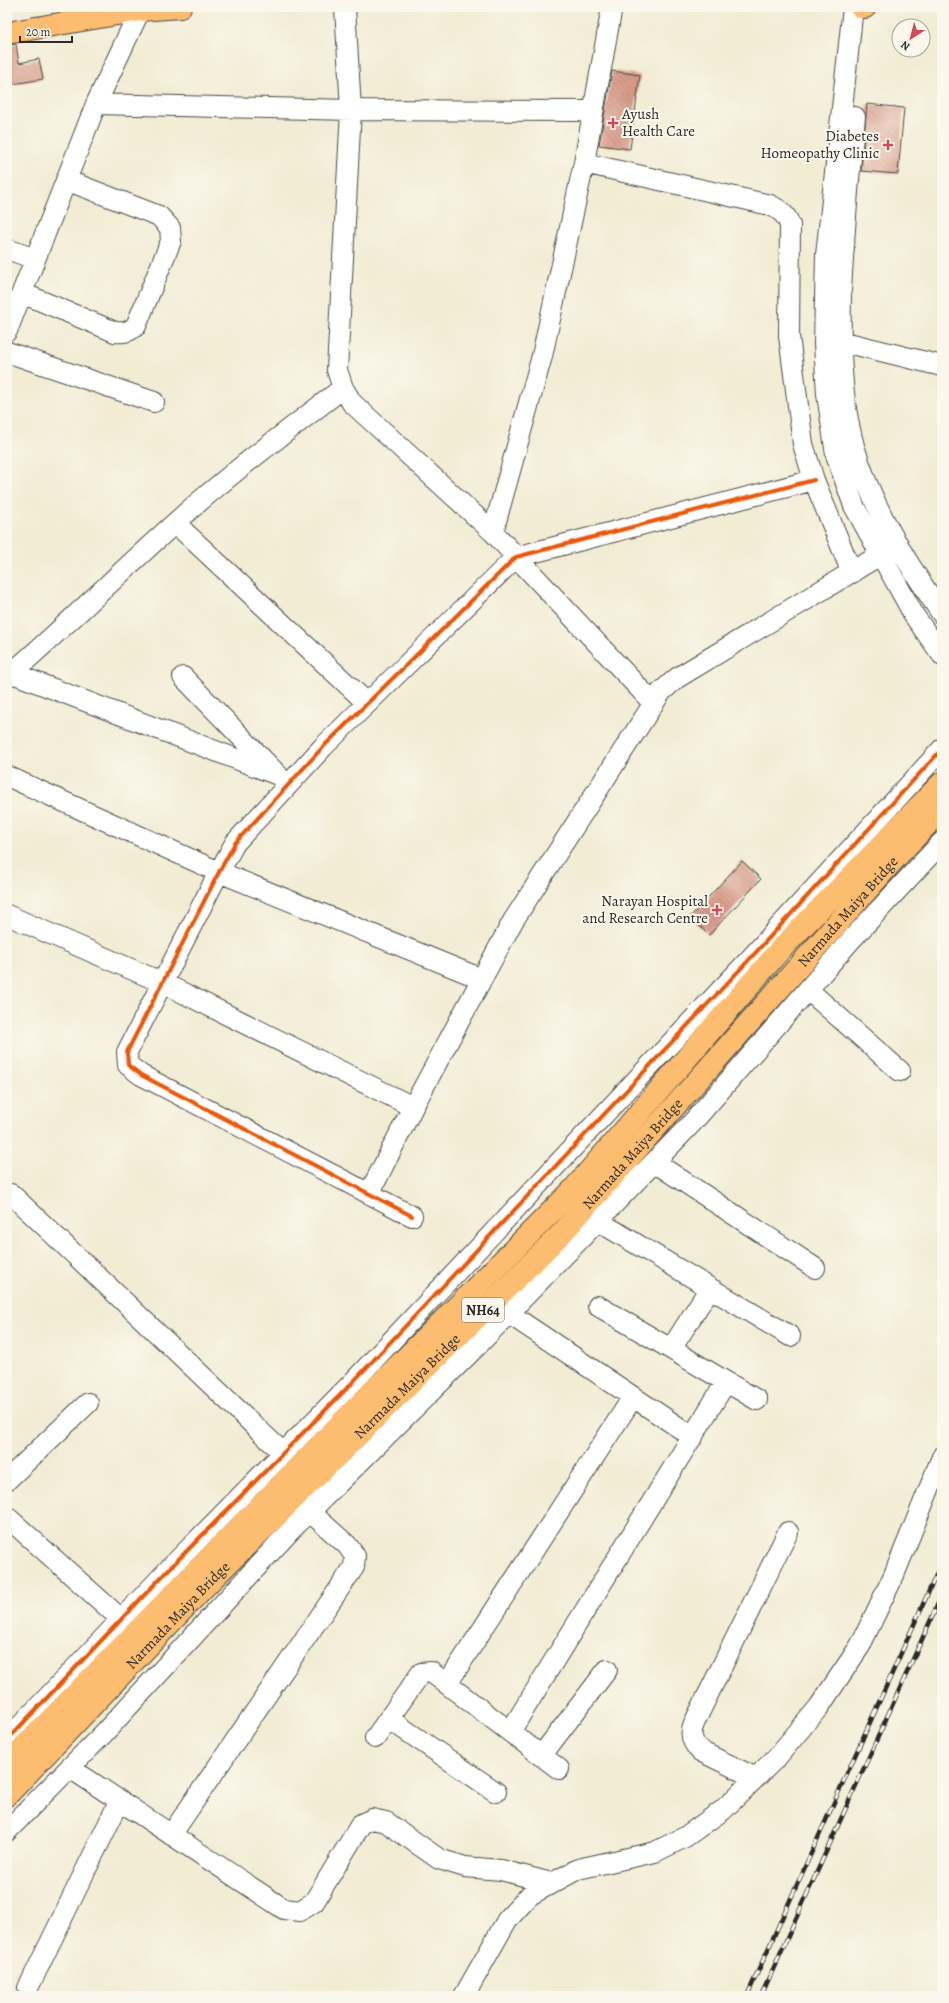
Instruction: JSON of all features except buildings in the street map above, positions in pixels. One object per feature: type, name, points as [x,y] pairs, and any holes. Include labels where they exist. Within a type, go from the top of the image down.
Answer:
[{"type":"main road","points":[[7,33],[83,13],[180,7]]},
{"type":"main road","name":"NH64","points":[[7,1764],[371,1393],[573,1190],[780,951],[942,783]]},
{"type":"main road","name":"Narmada Maiya Bridge","points":[[7,1795],[205,1586],[563,1232],[898,855],[942,809]]},
{"type":"street","points":[[345,7],[351,110],[338,370],[343,388],[352,403],[493,532],[653,703]]},
{"type":"street","points":[[493,532],[542,356],[584,163],[612,7]]},
{"type":"street","points":[[853,7],[826,255],[824,351],[827,394],[836,455],[854,506],[879,555],[915,617],[942,655]]},
{"type":"street","points":[[864,7],[843,250],[840,341],[844,394],[854,445],[870,491],[898,544],[942,614]]},
{"type":"street","points":[[7,331],[96,104],[140,10]]},
{"type":"street","points":[[96,104],[351,110],[593,111]]},
{"type":"street","points":[[584,163],[770,205],[780,210],[787,217],[790,225],[789,336],[803,444],[814,480],[852,573]]},
{"type":"street","points":[[22,293],[115,332],[124,333],[130,331],[136,326],[171,241],[170,228],[159,216],[66,180]]},
{"type":"street","points":[[7,249],[35,259]]},
{"type":"street","points":[[840,341],[942,366]]},
{"type":"street","points":[[7,352],[154,402]]},
{"type":"street","points":[[283,780],[9,675],[71,621],[175,523],[243,465],[343,388]]},
{"type":"street","points":[[412,1216],[141,1075],[128,1065],[127,1052],[219,872],[235,843],[283,780],[368,703],[516,556],[814,480]]},
{"type":"street","points":[[175,523],[368,703]]},
{"type":"street","points":[[369,1194],[413,1107],[513,921],[661,692],[677,678],[898,544]]},
{"type":"street","points":[[183,677],[283,780]]},
{"type":"street","points":[[7,1740],[121,1619],[362,1371],[747,962],[942,749]]},
{"type":"street","points":[[7,776],[219,872],[482,979]]},
{"type":"street","name":"NH64","points":[[7,1832],[104,1733],[309,1511],[508,1313],[692,1123],[850,941],[942,842]]},
{"type":"street","points":[[7,915],[163,983],[413,1107]]},
{"type":"street","points":[[808,990],[900,1071]]},
{"type":"street","points":[[654,1162],[815,1268]]},
{"type":"street","points":[[11,1194],[283,1452]]},
{"type":"street","points":[[598,1221],[790,1336]]},
{"type":"street","points":[[671,1349],[710,1288]]},
{"type":"street","points":[[598,1306],[757,1400]]},
{"type":"street","points":[[508,1313],[693,1437]]},
{"type":"street","points":[[510,1732],[726,1382]]},
{"type":"street","points":[[447,1684],[633,1397]]},
{"type":"street","points":[[7,1480],[88,1403]]},
{"type":"street","points":[[464,1996],[507,1920],[530,1895],[578,1869],[655,1852],[679,1840],[723,1810],[777,1757],[819,1707],[860,1646],[894,1575],[942,1457]]},
{"type":"street","points":[[171,1834],[354,1567],[355,1556],[347,1545],[309,1511]]},
{"type":"street","points":[[7,1517],[121,1619]]},
{"type":"street","points":[[756,1778],[700,1751],[693,1744],[691,1736],[699,1713],[788,1532]]},
{"type":"street","points":[[541,1756],[607,1670]]},
{"type":"street","points":[[376,1738],[421,1673],[431,1672],[559,1769]]},
{"type":"street","points":[[389,1719],[496,1792]]},
{"type":"street","points":[[70,1768],[284,1910],[300,1911],[314,1902],[361,1824],[372,1819],[386,1822],[439,1859],[465,1867],[501,1870],[551,1884]]},
{"type":"street","points":[[28,1988],[120,1800]]},
{"type":"railway","points":[[747,1996],[942,1562]]},
{"type":"railway","points":[[761,1996],[942,1595]]},
{"type":"cycle path","points":[[412,1216],[141,1075],[128,1065],[127,1052],[219,872],[235,843],[323,747],[516,557],[814,480]]},
{"type":"cycle path","points":[[7,1740],[169,1569],[352,1383],[747,962],[942,749]]},
{"type":"place","name":"Ayush Health Care","points":[[613,123]]},
{"type":"place","name":"Diabetes Homeopathy Clinic","points":[[888,145]]},
{"type":"place","name":"Narayan Hospital and Research Centre","points":[[717,910]]}]
